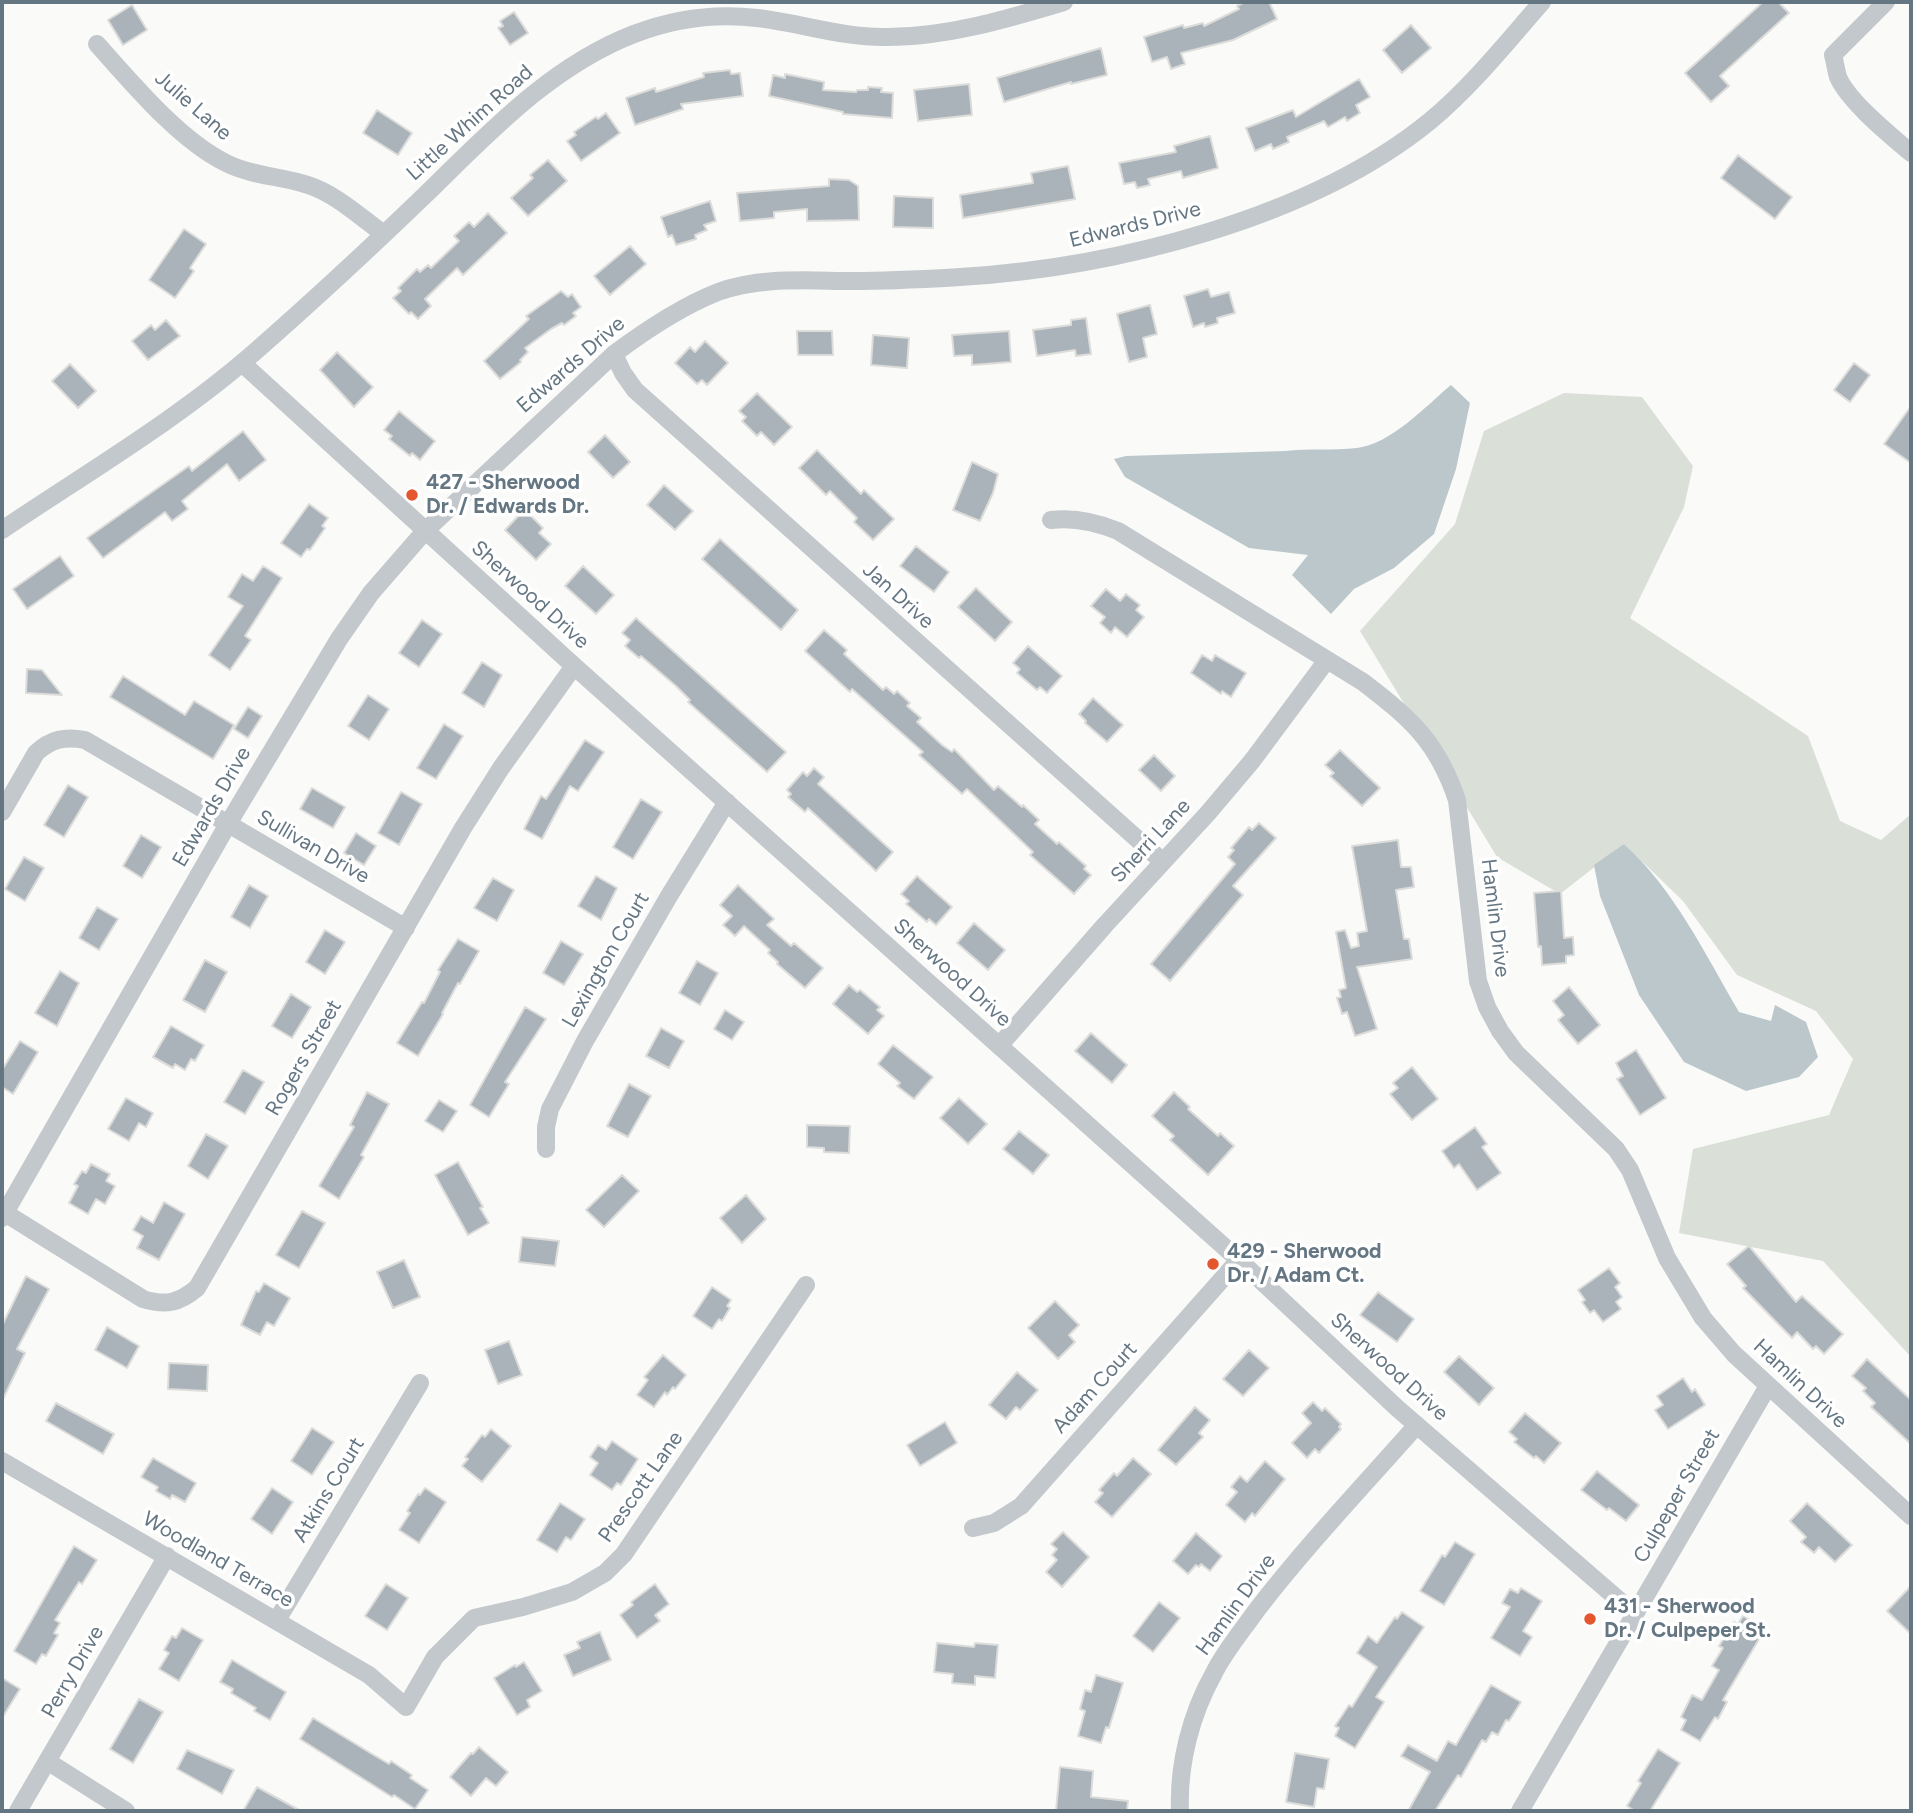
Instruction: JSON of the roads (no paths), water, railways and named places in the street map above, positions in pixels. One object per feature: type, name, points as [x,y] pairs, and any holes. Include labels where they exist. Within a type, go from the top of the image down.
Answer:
[{"type":"street","name":"Little Whim Road","points":[[2,530],[188,405],[242,363],[529,97],[561,72],[601,49],[635,34],[691,19],[720,16],[756,18],[867,36],[927,35],[1065,2]]},
{"type":"street","name":"Edwards Drive","points":[[3,1216],[228,824],[339,639],[371,593],[425,531],[614,354],[646,330],[691,304],[750,284],[775,281],[899,281],[1046,269],[1160,245],[1227,225],[1296,199],[1344,177],[1384,154],[1429,122],[1462,93],[1542,2]]},
{"type":"street","points":[[1885,2],[1833,55],[1839,78],[1854,98],[1875,122],[1911,153]]},
{"type":"street","name":"Julie Lane","points":[[97,44],[187,137],[203,150],[226,164],[251,173],[322,190],[384,234]]},
{"type":"street","name":"Jan Drive","points":[[614,354],[622,373],[635,390],[1163,862]]},
{"type":"street","name":"Sherwood Drive","points":[[242,363],[574,666],[1239,1260],[1417,1425],[1634,1614]]},
{"type":"street","name":"Hamlin Drive","points":[[1051,520],[1077,519],[1118,531],[1363,682],[1419,729],[1448,774],[1457,800],[1478,981],[1487,1007],[1500,1031],[1516,1053],[1616,1149],[1630,1170],[1667,1258],[1690,1299],[1734,1354],[1911,1516]]},
{"type":"street","name":"Sherri Lane","points":[[999,1046],[1252,761],[1327,660]]},
{"type":"street","name":"Rogers Street","points":[[3,1216],[143,1299],[158,1304],[172,1303],[185,1298],[197,1288],[469,818],[574,666]]},
{"type":"street","name":"Sullivan Drive","points":[[2,812],[36,753],[56,740],[72,737],[92,743],[406,928]]},
{"type":"street","name":"Lexington Court","points":[[546,1149],[546,1127],[550,1110],[585,1041],[727,802]]},
{"type":"street","name":"Adam Court","points":[[973,1528],[994,1523],[1021,1506],[1239,1260]]},
{"type":"street","name":"Prescott Lane","points":[[406,1707],[435,1657],[474,1618],[572,1592],[605,1573],[624,1554],[806,1284]]},
{"type":"street","name":"Atkins Court","points":[[277,1620],[420,1383]]},
{"type":"street","name":"Culpeper Street","points":[[1520,1811],[1768,1386]]},
{"type":"street","name":"Hamlin Drive","points":[[1180,1811],[1181,1772],[1188,1737],[1214,1672],[1277,1584],[1417,1425]]},
{"type":"street","name":"Woodland Terrace","points":[[2,1461],[369,1675],[406,1707]]},
{"type":"street","name":"Perry Drive","points":[[18,1811],[167,1556]]},
{"type":"street","points":[[47,1761],[126,1811]]},
{"type":"place","name":"427 - Sherwood Dr. / Edwards Dr.","points":[[412,495]]},
{"type":"place","name":"429 - Sherwood Dr. / Adam Ct.","points":[[1213,1264]]},
{"type":"place","name":"431 - Sherwood Dr. / Culpeper St.","points":[[1590,1619]]}]
